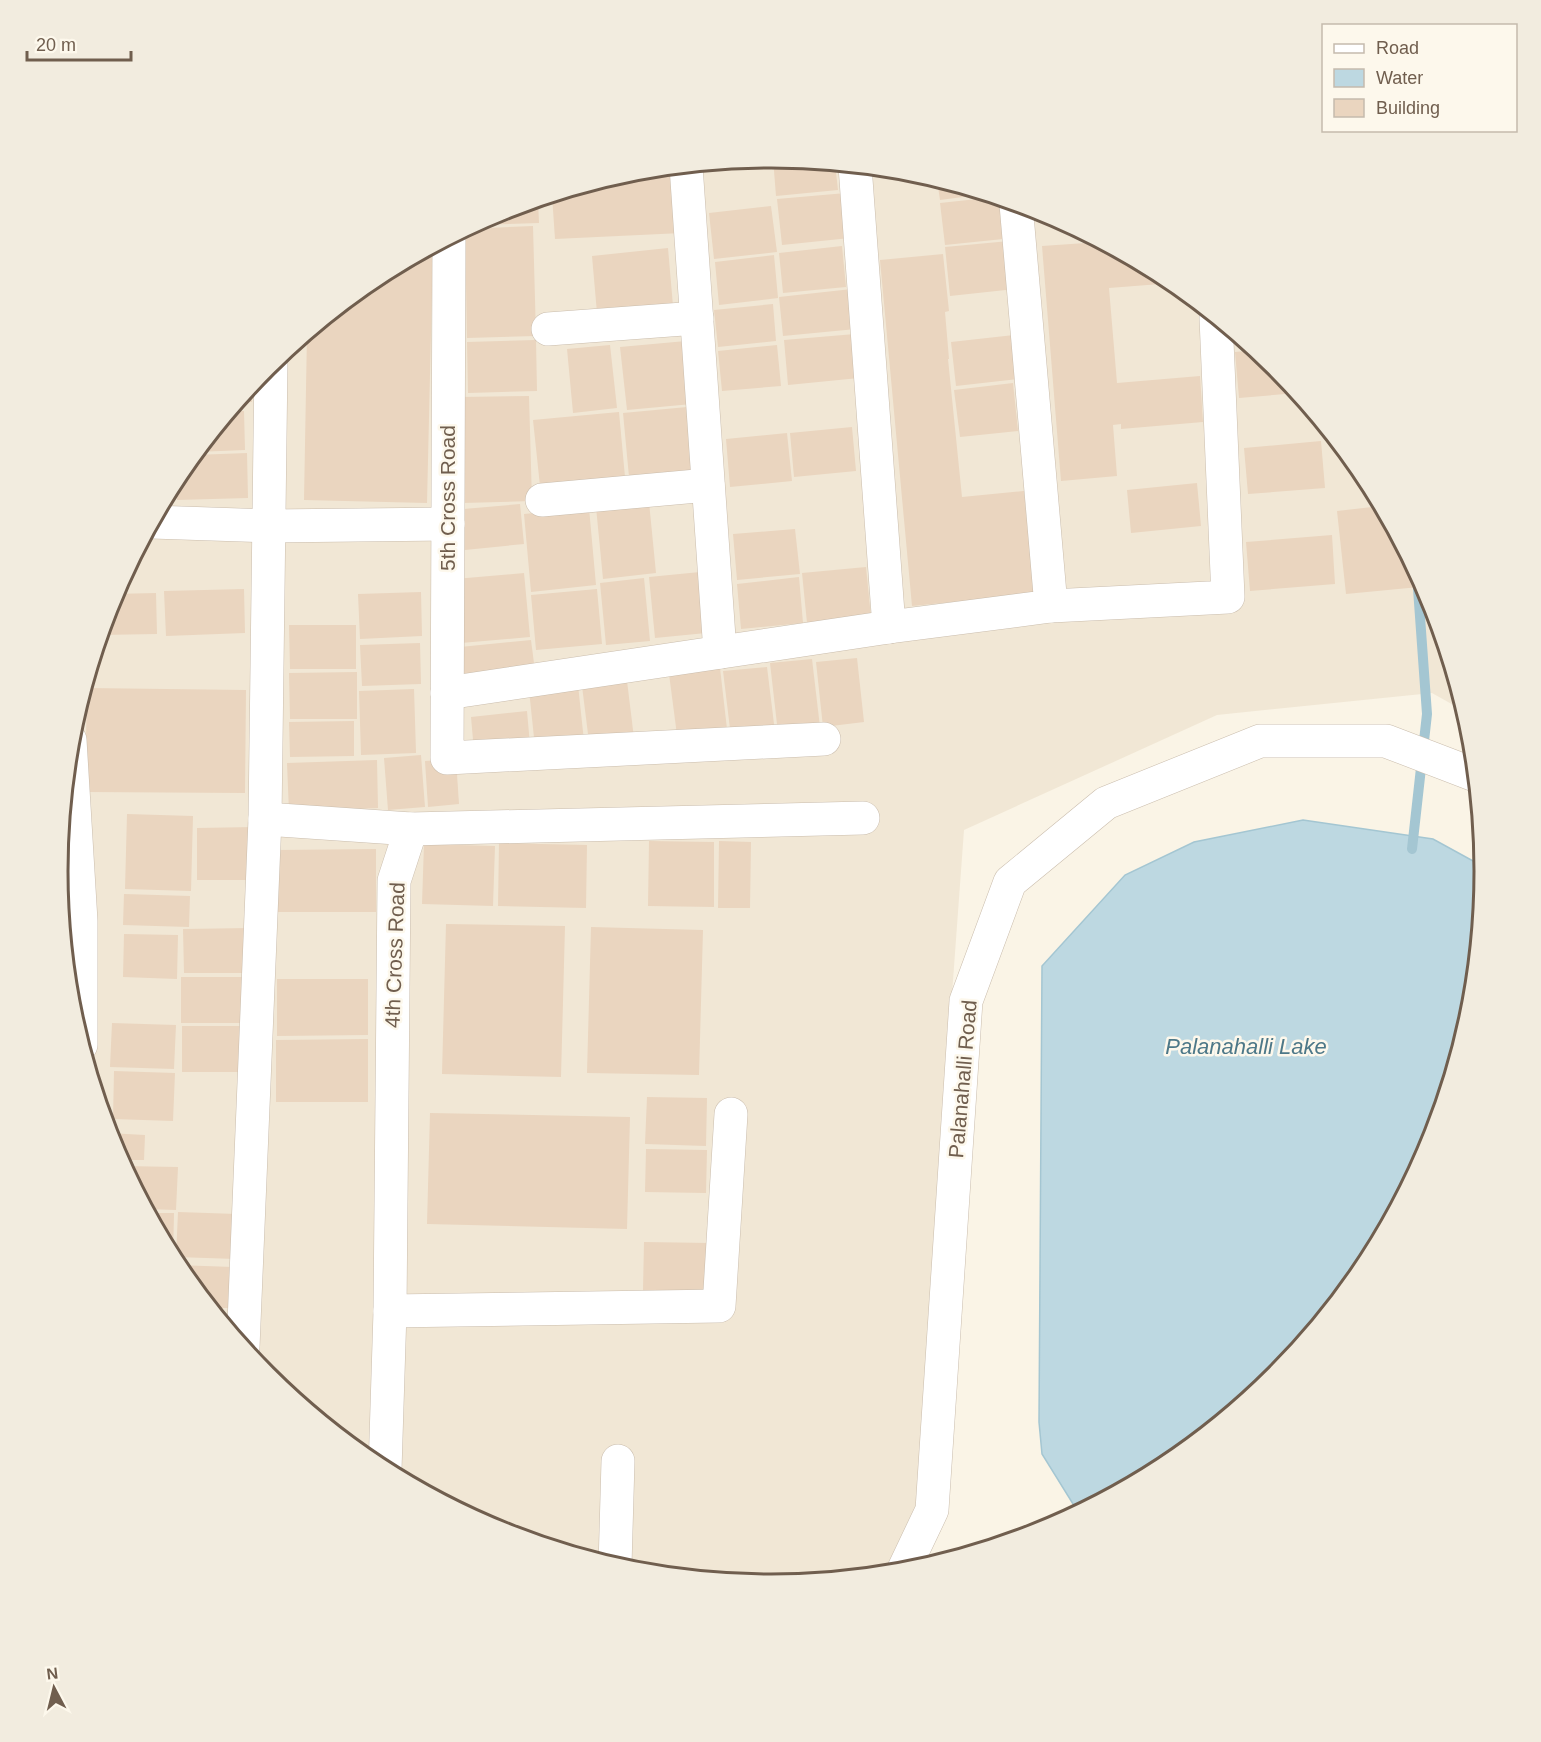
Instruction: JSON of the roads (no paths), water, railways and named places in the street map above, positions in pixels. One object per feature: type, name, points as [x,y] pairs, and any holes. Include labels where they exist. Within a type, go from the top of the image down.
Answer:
[{"type":"street","points":[[687,173],[720,652]]},
{"type":"street","points":[[856,173],[889,627]]},
{"type":"street","points":[[1017,213],[1052,606]]},
{"type":"street","name":"5th Cross Road","points":[[449,246],[447,758],[824,739]]},
{"type":"street","points":[[548,329],[697,318]]},
{"type":"street","points":[[447,693],[889,627],[1052,606],[1228,597],[1216,328]]},
{"type":"street","points":[[243,1337],[265,819],[271,376]]},
{"type":"street","points":[[543,500],[708,485]]},
{"type":"street","points":[[160,522],[270,526],[448,524]]},
{"type":"street","name":"Palanahalli Road","points":[[909,1560],[932,1510],[966,1001],[1010,882],[1106,802],[1260,741],[1386,741],[1466,772]]},
{"type":"street","points":[[73,789],[81,921],[81,1008]]},
{"type":"street","points":[[265,819],[411,829],[863,818]]},
{"type":"street","name":"4th Cross Road","points":[[384,1459],[390,1311],[394,881],[411,829]]},
{"type":"street","points":[[390,1311],[719,1306],[731,1114]]},
{"type":"street","points":[[615,1556],[618,1461]]},
{"type":"water","name":"Palanahalli Lake","points":[[1303,820],[1433,839],[1474,861],[1472,917],[1460,1008],[1450,1053],[1436,1097],[1401,1182],[1355,1262],[1328,1299],[1299,1335],[1234,1400],[1161,1456],[1074,1505],[1042,1454],[1039,1422],[1042,966],[1125,875],[1194,842]]},
{"type":"waterway","points":[[1412,849],[1427,714],[1419,599]]}]
